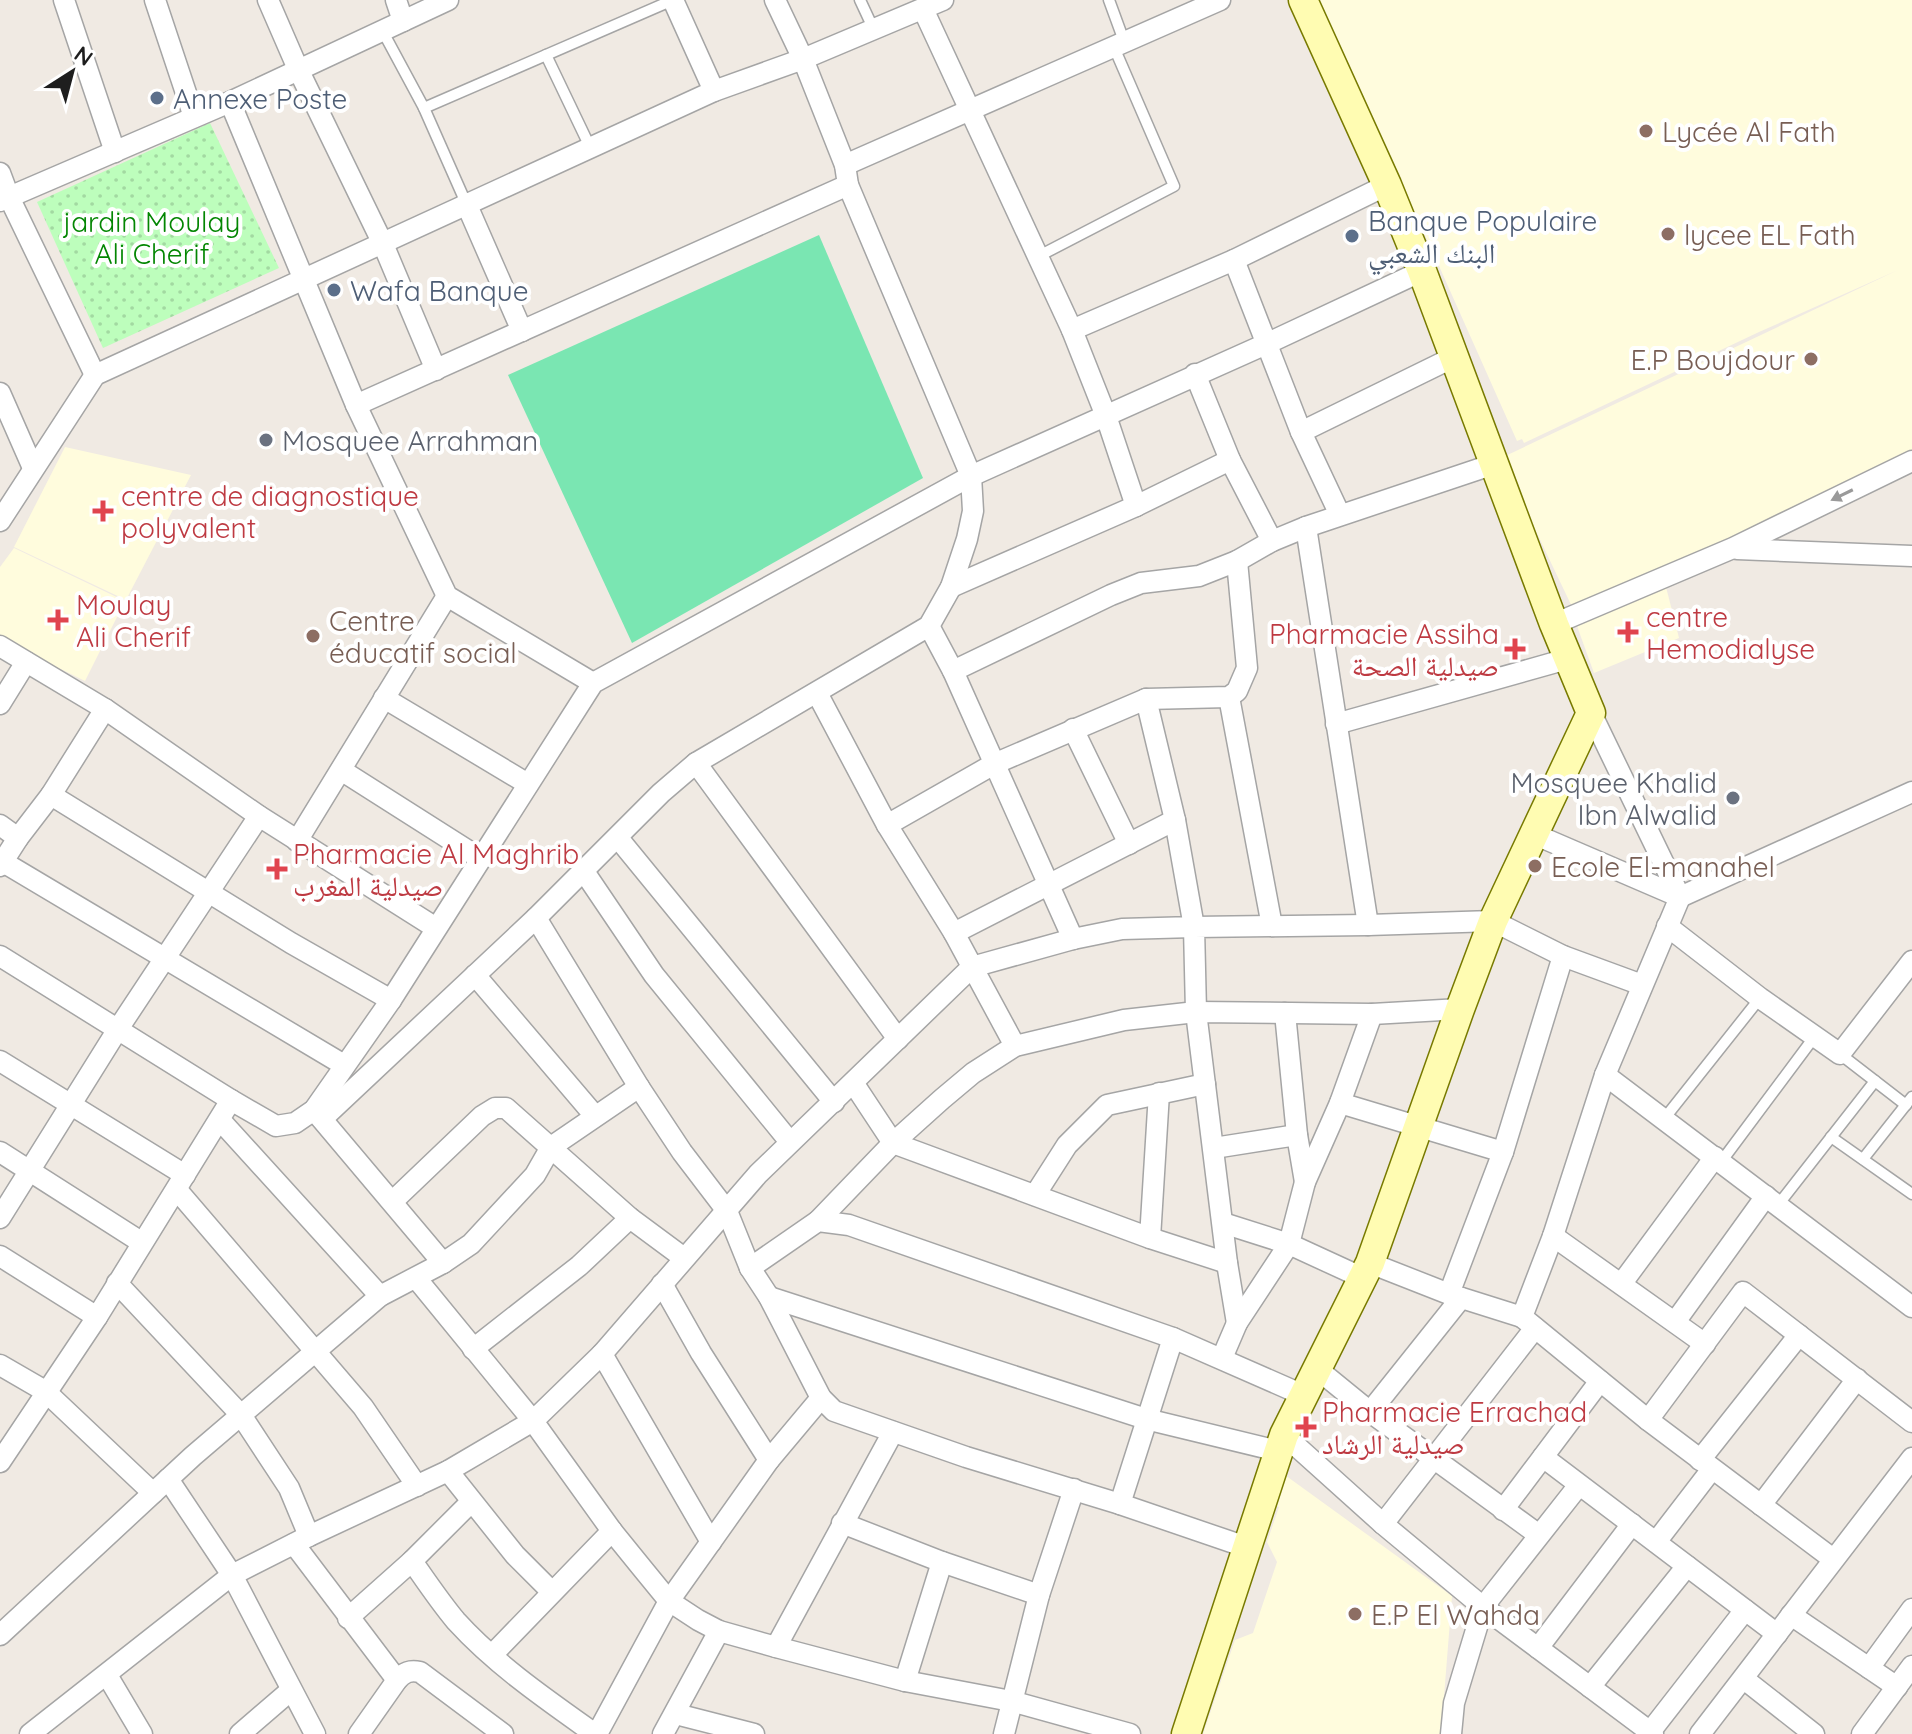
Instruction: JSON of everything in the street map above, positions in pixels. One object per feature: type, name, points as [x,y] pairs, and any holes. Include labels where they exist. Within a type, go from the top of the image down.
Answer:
[{"type":"main road","points":[[1186,1734],[1281,1443],[1367,1270],[1493,921],[1591,713],[1567,659],[1422,271],[1387,185],[1303,0]]},
{"type":"street","points":[[64,0],[115,152]]},
{"type":"street","points":[[155,0],[194,117]]},
{"type":"street","points":[[268,0],[383,244],[436,370]]},
{"type":"street","points":[[396,0],[403,21]]},
{"type":"street","points":[[673,0],[714,91]]},
{"type":"street","points":[[0,956],[276,1126],[295,1123],[318,1114],[475,975],[661,793],[696,763],[929,626],[951,587],[973,511],[971,476],[846,175],[803,59],[775,0]]},
{"type":"street","points":[[0,521],[95,375],[714,91],[803,59],[943,0]]},
{"type":"street","points":[[356,405],[522,331],[846,175],[968,109],[1118,43],[1193,5],[1220,0]]},
{"type":"street","points":[[4,199],[230,102],[437,2]]},
{"type":"street","points":[[923,9],[1072,330],[1106,416],[1136,506]]},
{"type":"street","points":[[230,102],[356,405],[447,596],[593,683]]},
{"type":"street","points":[[0,173],[4,199],[95,375]]},
{"type":"street","points":[[1072,330],[1234,260],[1387,185]]},
{"type":"street","points":[[466,203],[522,331]]},
{"type":"street","points":[[1234,260],[1301,432],[1340,515]]},
{"type":"street","points":[[318,1114],[344,1065],[391,1000],[593,683],[971,476],[1422,271]]},
{"type":"street","points":[[1301,432],[1454,357]]},
{"type":"street","points":[[1195,374],[1230,460],[1272,541]]},
{"type":"street","points":[[0,393],[33,468]]},
{"type":"street","points":[[951,587],[1136,506],[1230,460]]},
{"type":"street","points":[[1554,624],[1733,548],[1912,461]]},
{"type":"street","points":[[953,671],[1141,583],[1199,576],[1306,527],[1494,464]]},
{"type":"street","points":[[1306,527],[1368,925]]},
{"type":"street","points":[[1733,548],[1912,556]]},
{"type":"street","points":[[887,825],[994,764],[1146,699],[1229,697],[1243,680],[1247,668],[1237,561]]},
{"type":"street","points":[[297,841],[447,596]]},
{"type":"street","points":[[929,626],[953,671],[1051,884],[1073,939]]},
{"type":"street","points":[[0,646],[105,709],[259,816],[436,928]]},
{"type":"street","points":[[1336,724],[1567,659]]},
{"type":"street","points":[[0,704],[26,662]]},
{"type":"street","points":[[817,693],[887,825],[954,933],[1015,1046]]},
{"type":"street","points":[[1229,697],[1272,926]]},
{"type":"street","points":[[384,698],[528,784]]},
{"type":"street","points":[[1146,699],[1175,820],[1194,927],[1196,1012],[1237,1323]]},
{"type":"street","points":[[105,709],[51,795],[1,864],[344,1065]]},
{"type":"street","points":[[1591,713],[1680,897]]},
{"type":"street","points":[[1073,729],[1129,844]]},
{"type":"street","points":[[696,763],[898,1039]]},
{"type":"street","points":[[341,770],[481,859]]},
{"type":"street","points":[[1383,1524],[1435,1459],[1529,1323],[1553,1236],[1605,1075],[1680,897],[1912,792]]},
{"type":"street","points":[[51,795],[291,943],[391,1000]]},
{"type":"street","points":[[0,1218],[118,1029],[259,816]]},
{"type":"street","points":[[954,933],[1175,820]]},
{"type":"street","points":[[0,825],[18,838]]},
{"type":"street","points":[[1536,835],[1680,897]]},
{"type":"street","points":[[618,838],[834,1102]]},
{"type":"street","points":[[583,870],[654,975],[790,1142]]},
{"type":"street","points":[[536,918],[639,1087],[682,1152],[727,1211],[750,1268],[769,1297],[821,1398],[834,1411],[1249,1548]]},
{"type":"street","points":[[30,1734],[232,1575],[448,1471],[533,1421],[602,1354],[790,1142],[854,1084],[972,967],[1122,929],[1493,921],[1563,956],[1642,985]]},
{"type":"street","points":[[1667,926],[1760,998],[1840,1054],[1912,961]]},
{"type":"street","points":[[1370,1412],[1455,1296],[1563,956]]},
{"type":"street","points":[[475,975],[595,1116]]},
{"type":"street","points":[[750,1268],[818,1221],[893,1143],[973,1073],[1015,1046],[1124,1020],[1196,1012],[1372,1014],[1460,1009]]},
{"type":"street","points":[[1285,1013],[1297,1135],[1305,1182]]},
{"type":"street","points":[[1222,1358],[1237,1323],[1289,1244],[1305,1182],[1340,1103],[1372,1014]]},
{"type":"street","points":[[0,1061],[181,1183],[363,1407],[417,1486]]},
{"type":"street","points":[[1605,1075],[1912,1307]]},
{"type":"street","points":[[854,1084],[893,1143],[1150,1238],[1227,1263]]},
{"type":"street","points":[[1035,1195],[1067,1145],[1099,1112],[1116,1102],[1205,1084]]},
{"type":"street","points":[[0,1635],[160,1486],[380,1296],[443,1263],[471,1244],[535,1175],[551,1147],[639,1087]]},
{"type":"street","points":[[1150,1238],[1159,1093]]},
{"type":"street","points":[[1,1458],[97,1317],[231,1100]]},
{"type":"street","points":[[1340,1103],[1503,1152]]},
{"type":"street","points":[[393,1201],[482,1116],[495,1108],[506,1108],[630,1218],[684,1258]]},
{"type":"street","points":[[318,1114],[443,1263]]},
{"type":"street","points":[[220,1120],[380,1296]]},
{"type":"street","points":[[1214,1148],[1297,1135]]},
{"type":"street","points":[[0,1152],[141,1242]]},
{"type":"street","points":[[1622,1283],[1718,1159]]},
{"type":"street","points":[[1675,1322],[1772,1201]]},
{"type":"street","points":[[473,1349],[579,1266],[630,1218]]},
{"type":"street","points":[[818,1221],[849,1225],[1173,1338],[1303,1395]]},
{"type":"street","points":[[1223,1223],[1455,1296],[1529,1323],[1648,1420],[1833,1559]]},
{"type":"street","points":[[1553,1236],[1705,1344]]},
{"type":"street","points":[[0,1256],[97,1317]]},
{"type":"street","points":[[416,1278],[533,1421],[612,1531],[669,1601],[698,1620],[719,1631],[776,1647],[905,1681],[1011,1701],[1084,1728],[1130,1734]]},
{"type":"street","points":[[117,1283],[241,1415],[289,1488],[301,1540],[348,1618],[397,1680]]},
{"type":"street","points":[[662,1284],[701,1353],[769,1460]]},
{"type":"street","points":[[1648,1420],[1743,1292],[1912,1422]]},
{"type":"street","points":[[769,1297],[1146,1419],[1281,1443],[1483,1607],[1651,1733],[1745,1610]]},
{"type":"street","points":[[1656,1542],[1706,1464],[1799,1335]]},
{"type":"street","points":[[1120,1504],[1173,1338]]},
{"type":"street","points":[[602,1354],[711,1542]]},
{"type":"street","points":[[0,1365],[45,1391],[160,1486],[232,1575],[315,1734]]},
{"type":"street","points":[[1316,1368],[1370,1412],[1539,1535]]},
{"type":"street","points":[[1761,1505],[1857,1379]]},
{"type":"street","points":[[1503,1510],[1600,1381]]},
{"type":"street","points":[[412,1561],[456,1620],[492,1655],[596,1734],[669,1601],[769,1460],[821,1398]]},
{"type":"street","points":[[776,1647],[893,1432]]},
{"type":"street","points":[[1543,1457],[1777,1634]]},
{"type":"street","points":[[1700,1734],[1912,1458]]},
{"type":"street","points":[[448,1471],[515,1555],[551,1591]]},
{"type":"street","points":[[1451,1734],[1454,1703],[1483,1607],[1579,1485]]},
{"type":"street","points":[[1004,1734],[1039,1595],[1074,1489]]},
{"type":"street","points":[[348,1618],[412,1561],[471,1502]]},
{"type":"street","points":[[842,1523],[1039,1595]]},
{"type":"street","points":[[1538,1648],[1632,1524]]},
{"type":"street","points":[[492,1655],[612,1531]]},
{"type":"street","points":[[905,1681],[942,1562]]},
{"type":"street","points":[[1590,1687],[1687,1566]]},
{"type":"street","points":[[1791,1615],[1897,1687]]},
{"type":"street","points":[[1869,1668],[1910,1616]]},
{"type":"street","points":[[663,1734],[719,1631]]},
{"type":"street","points":[[1862,1734],[1912,1666]]},
{"type":"street","points":[[359,1734],[406,1672],[420,1672],[493,1731]]},
{"type":"street","points":[[107,1675],[142,1734]]},
{"type":"street","points":[[1744,1679],[1814,1734]]},
{"type":"street","points":[[240,1734],[290,1691]]},
{"type":"street","points":[[676,1714],[754,1734]]},
{"type":"lane","points":[[424,108],[673,0]]},
{"type":"lane","points":[[860,0],[874,30]]},
{"type":"lane","points":[[1037,257],[1174,186],[1118,43],[1109,0]]},
{"type":"lane","points":[[382,30],[424,108],[466,203]]},
{"type":"lane","points":[[546,55],[590,147]]},
{"type":"lane","points":[[1664,1119],[1760,998]]},
{"type":"lane","points":[[1718,1159],[1815,1036]]},
{"type":"lane","points":[[1840,1054],[1875,1081],[1909,1101],[1863,1159]]},
{"type":"lane","points":[[1772,1201],[1831,1137],[1875,1081]]},
{"type":"lane","points":[[1831,1137],[1912,1194]]},
{"type":"shaded area","name":"Lycée Al Fath","points":[[1314,0],[1912,0],[1912,454],[1575,613],[1501,458],[1898,270],[1524,443],[1522,439],[1517,441],[1431,248]]},
{"type":"shaded area","name":"centre de diagnostique polyvalent","points":[[65,447],[191,475],[126,600],[14,547]]},
{"type":"shaded area","name":"Moulay Ali Cherif","points":[[14,548],[125,601],[85,681],[0,639],[0,567]]},
{"type":"shaded area","name":"centre Hemodialyse","points":[[1666,587],[1679,638],[1594,673],[1577,626]]},
{"type":"shaded area","name":"E.P El Wahda","points":[[1278,1470],[1452,1596],[1441,1734],[1203,1734],[1235,1640],[1253,1633],[1277,1562],[1267,1542],[1279,1507],[1270,1503]]},
{"type":"green space","name":"jardin Moulay Ali Cherif","points":[[210,123],[279,268],[103,348],[37,202]]},
{"type":"green space","points":[[819,235],[923,478],[632,643],[508,375]]},
{"type":"place","name":"Annexe Poste","points":[[157,98]]},
{"type":"place","name":"Lycée Al Fath","points":[[1646,131]]},
{"type":"place","name":"lycee EL Fath","points":[[1668,234]]},
{"type":"place","name":"Banque Populaire البنك الشعبي","points":[[1352,236]]},
{"type":"place","name":"Wafa Banque","points":[[334,290]]},
{"type":"place","name":"E.P Boujdour","points":[[1811,359]]},
{"type":"place","name":"Mosquee Arrahman","points":[[266,440]]},
{"type":"place","name":"centre de diagnostique polyvalent","points":[[103,511]]},
{"type":"place","name":"Moulay Ali Cherif","points":[[58,620]]},
{"type":"place","name":"centre Hemodialyse","points":[[1628,632]]},
{"type":"place","name":"Centre éducatif social","points":[[313,636]]},
{"type":"place","name":"Pharmacie Assiha صيدلية الصحة","points":[[1515,649]]},
{"type":"place","name":"Mosquee Khalid Ibn Alwalid","points":[[1733,798]]},
{"type":"place","name":"Ecole El-manahel","points":[[1535,866]]},
{"type":"place","name":"Pharmacie Al Maghrib صيدلية المغرب","points":[[277,869]]},
{"type":"place","name":"Pharmacie Errachad صيدلية الرشاد","points":[[1306,1427]]},
{"type":"place","name":"E.P El Wahda","points":[[1355,1614]]}]
